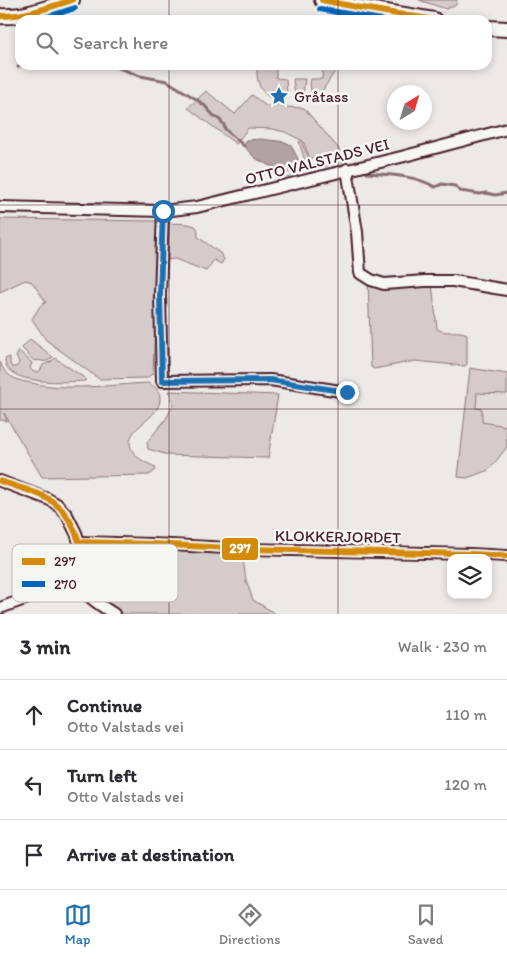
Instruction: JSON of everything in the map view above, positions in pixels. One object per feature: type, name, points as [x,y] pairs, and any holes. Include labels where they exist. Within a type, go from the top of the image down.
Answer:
[{"type":"main road","points":[[20,15],[72,0]]},
{"type":"main road","points":[[322,0],[356,8],[402,15]]},
{"type":"main road","points":[[0,16],[15,16]]},
{"type":"main road","points":[[492,28],[507,29]]},
{"type":"street","name":"OTTO VALSTADS VEI","points":[[0,207],[163,211],[197,206],[507,129]]},
{"type":"street","points":[[347,169],[357,232],[360,273],[371,280],[384,284],[453,281],[507,290]]},
{"type":"street","points":[[163,211],[160,295],[162,381],[270,380],[347,392]]},
{"type":"street","points":[[0,481],[42,496],[57,504],[67,515],[79,542]]},
{"type":"street","name":"KLOKKERJORDET","points":[[79,542],[152,544]]},
{"type":"street","name":"KLOKKERJORDET","points":[[178,545],[507,556]]},
{"type":"street","points":[[0,608],[17,602]]},
{"type":"street","points":[[95,602],[114,614]]},
{"type":"shaded area","points":[[419,0],[457,0],[456,5],[446,9]]},
{"type":"shaded area","points":[[257,70],[276,70],[276,78],[286,79],[286,98],[272,98],[268,96],[258,82]]},
{"type":"shaded area","points":[[323,70],[336,70],[319,96],[312,96],[311,79],[322,79]]},
{"type":"shaded area","points":[[293,79],[305,79],[303,95],[295,95]]},
{"type":"shaded area","points":[[206,91],[235,114],[252,95],[266,106],[304,108],[339,149],[342,157],[332,154],[310,158],[303,141],[285,132],[273,129],[248,128],[236,144],[188,108]]},
{"type":"shaded area","points":[[261,139],[285,142],[291,145],[299,161],[299,172],[296,174],[291,173],[268,165],[255,158],[244,146],[247,140]]},
{"type":"shaded area","points":[[301,141],[313,168],[340,160],[345,165],[316,173],[309,173],[299,142]]},
{"type":"shaded area","points":[[0,219],[159,221],[153,373],[147,378],[99,379],[46,340],[32,319],[40,306],[46,302],[32,282],[25,280],[0,292]]},
{"type":"shaded area","points":[[168,223],[195,226],[198,237],[220,253],[224,259],[221,264],[214,260],[206,271],[175,259],[165,260]]},
{"type":"shaded area","points":[[368,281],[432,283],[437,329],[444,332],[467,334],[467,364],[465,366],[415,361],[374,369],[371,367]]},
{"type":"shaded area","points":[[30,339],[53,357],[47,361],[34,361],[22,348]]},
{"type":"shaded area","points":[[19,351],[32,363],[30,368],[33,371],[40,371],[43,365],[55,358],[86,379],[85,381],[52,382],[25,378],[15,374],[7,368],[5,359],[10,357],[10,364],[12,367],[16,367],[19,363],[16,357]]},
{"type":"shaded area","points":[[0,362],[6,372],[13,378],[45,385],[89,387],[148,383],[155,387],[160,397],[159,405],[150,417],[132,434],[130,441],[135,455],[155,467],[155,471],[149,475],[42,477],[4,413],[7,421],[0,420]]},
{"type":"shaded area","points":[[470,368],[507,374],[507,448],[489,470],[467,478],[458,477]]},
{"type":"shaded area","points":[[470,368],[507,374],[507,394],[477,393],[476,408],[482,409],[482,422],[506,426],[507,447],[489,470],[467,478],[458,477]]},
{"type":"shaded area","points":[[169,391],[278,395],[268,458],[168,455],[148,449],[147,442],[166,419],[173,405]]},
{"type":"shaded area","points":[[178,550],[242,552],[246,580],[253,600],[276,614],[123,614],[102,602],[178,602]]},
{"type":"waterway","points":[[124,70],[140,76],[167,81],[196,99],[220,120],[225,129],[244,146]]},
{"type":"waterway","points":[[367,173],[411,178],[435,187],[442,184],[455,186],[460,191],[480,194],[495,195],[507,193]]},
{"type":"transit line","name":"297","points":[[0,16],[27,13],[72,0]]},
{"type":"transit line","name":"297","points":[[322,0],[404,15]]},
{"type":"transit line","name":"270","points":[[53,15],[75,8]]},
{"type":"transit line","name":"270","points":[[320,9],[353,15]]},
{"type":"transit line","name":"297","points":[[0,481],[49,499],[66,515],[79,542],[152,544]]},
{"type":"transit line","name":"297","points":[[178,545],[507,556]]},
{"type":"place","name":"Gråtass","points":[[279,96]]},
{"type":"route","points":[[163,211],[160,295],[162,381],[270,380],[347,392]]}]
